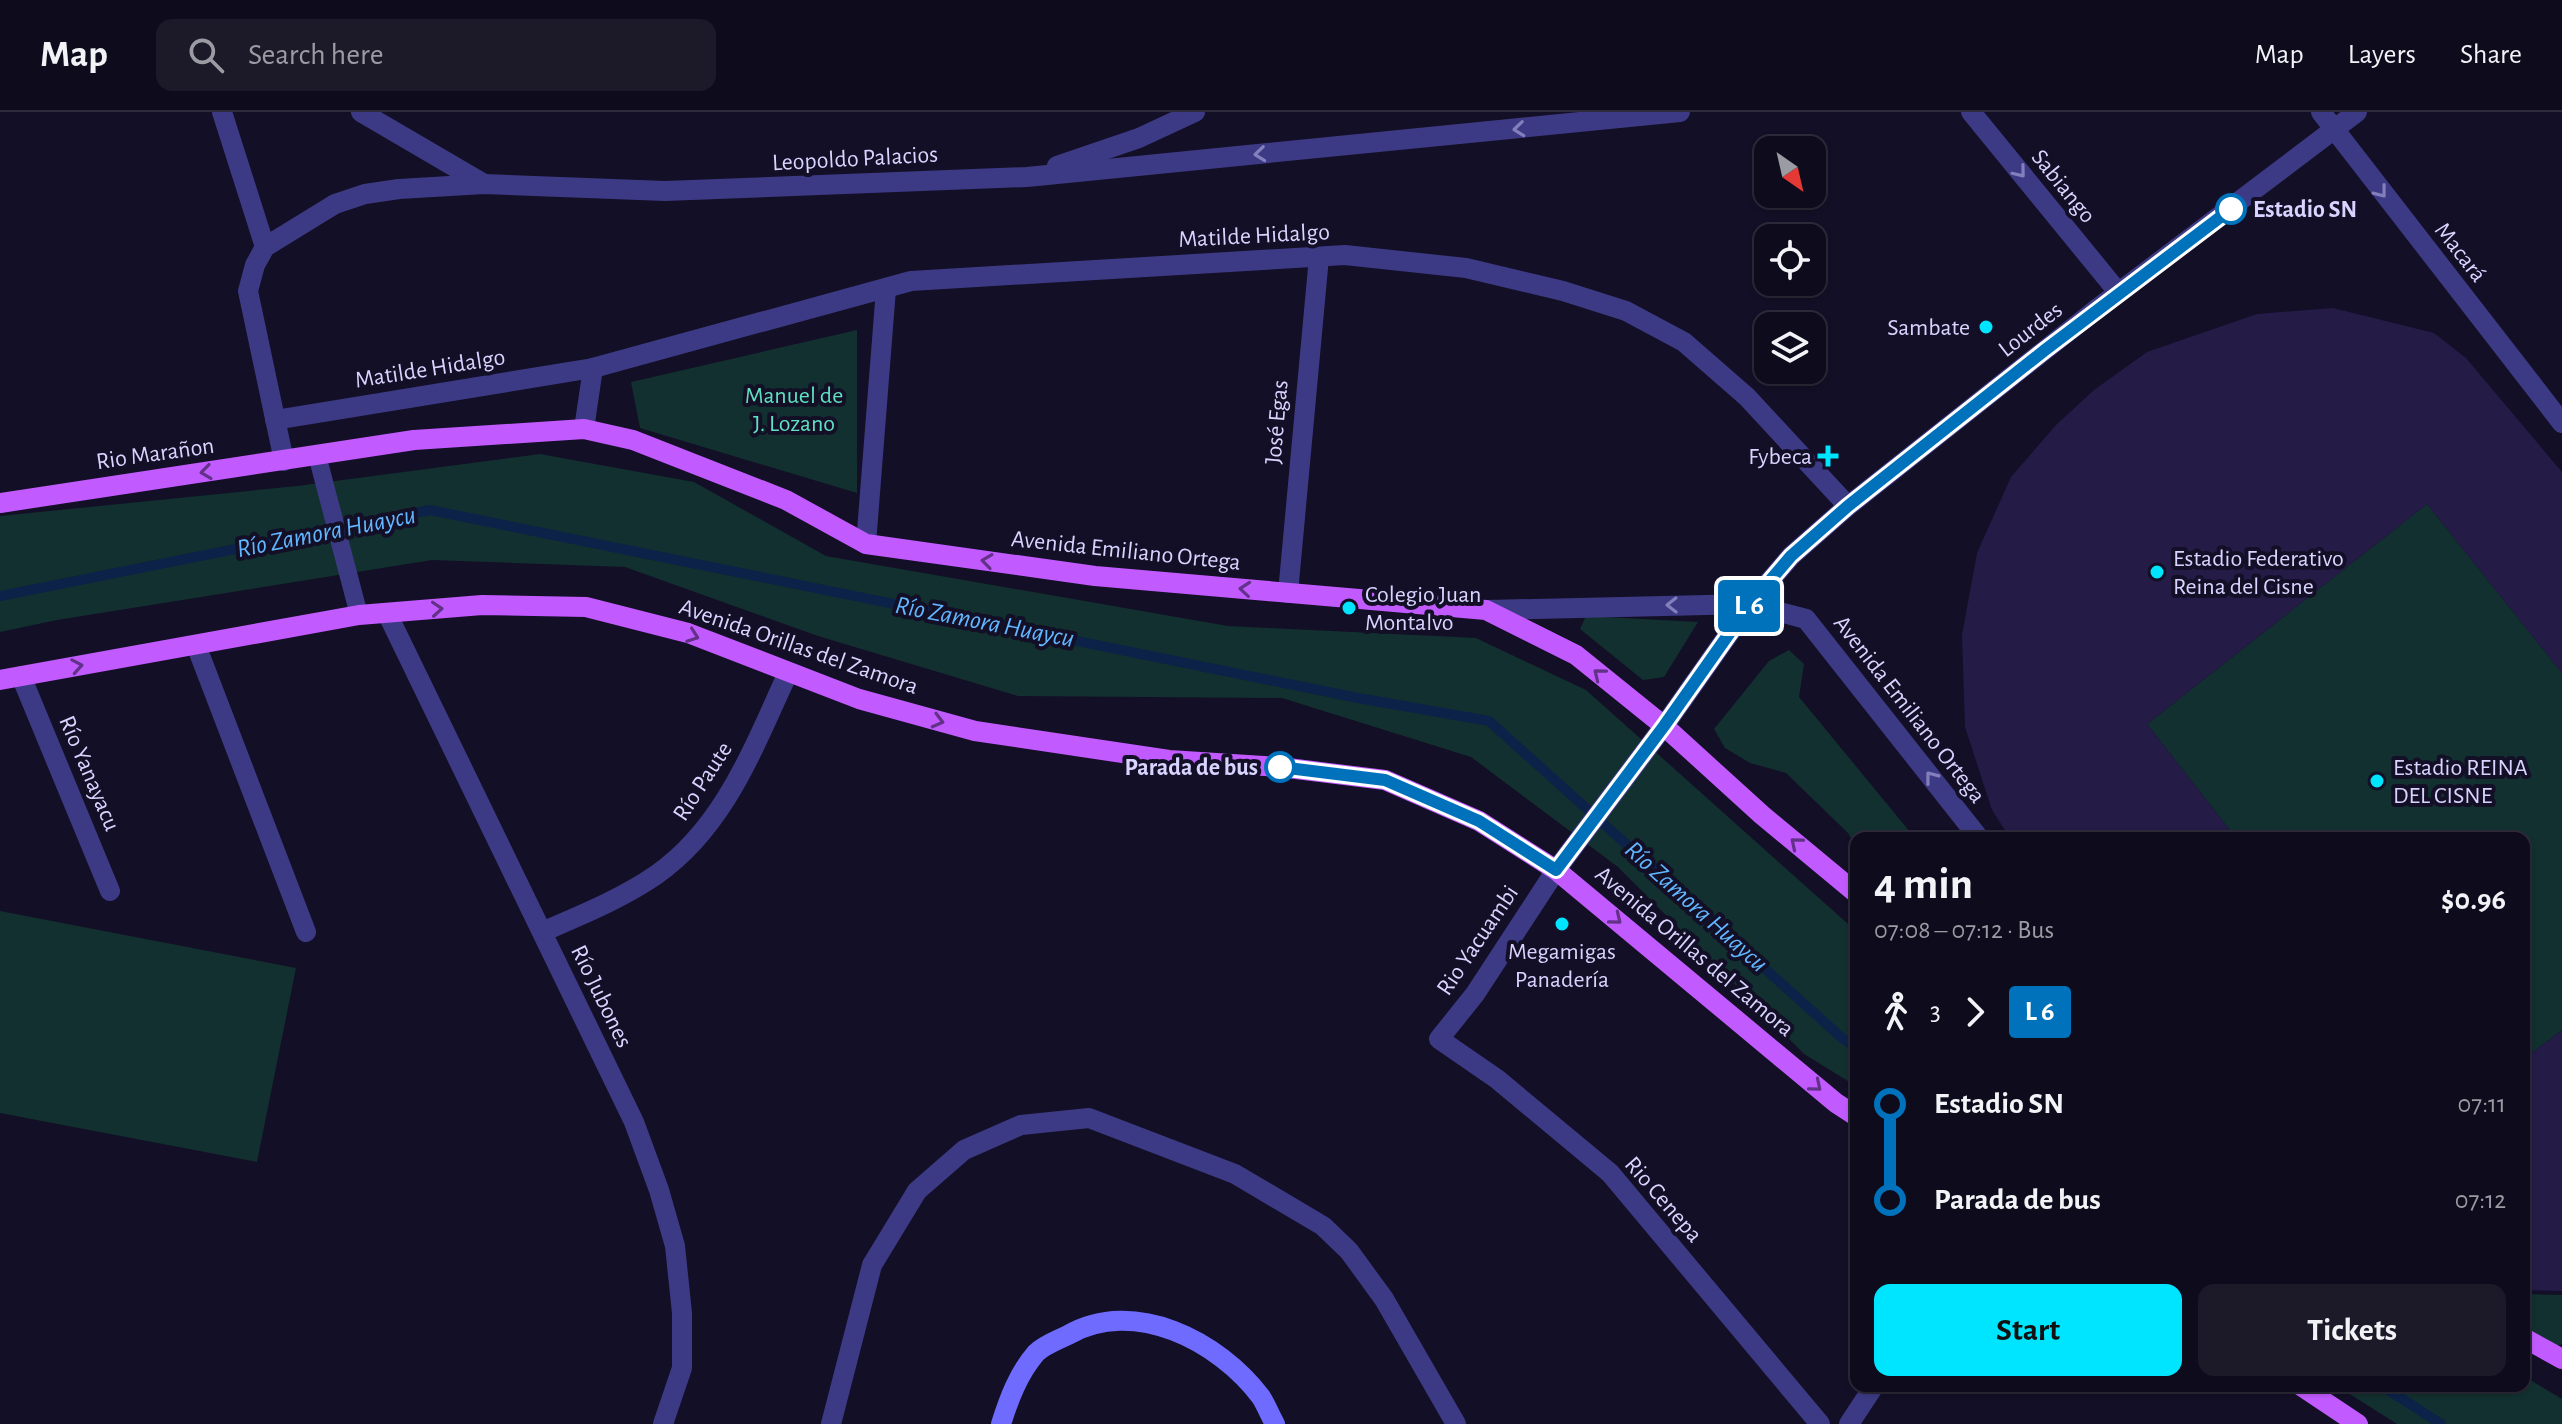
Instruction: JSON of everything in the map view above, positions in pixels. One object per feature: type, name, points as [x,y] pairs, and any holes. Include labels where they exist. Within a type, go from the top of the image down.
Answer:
[{"type":"main road","name":"Avenida Emiliano Ortega","points":[[317,455],[414,440],[584,429],[633,440],[786,500],[866,544],[1095,576],[1486,610],[1576,655],[1664,726],[1762,815],[1850,888]]},
{"type":"main road","name":"Rio Marañon","points":[[0,503],[317,455]]},
{"type":"main road","name":"Avenida Orillas del Zamora","points":[[0,680],[359,615],[482,605],[586,607],[688,633],[859,699],[975,731],[1169,760],[1280,767],[1385,780],[1479,821],[1556,870],[1850,1112]]},
{"type":"main road","points":[[1001,1424],[1012,1389],[1038,1351],[1084,1325],[1126,1320],[1183,1333],[1225,1361],[1261,1397],[1275,1424]]},
{"type":"main road","points":[[2530,1341],[2562,1359]]},
{"type":"main road","points":[[2310,1392],[2358,1424]]},
{"type":"street","points":[[222,112],[265,247],[255,265],[248,291],[284,461]]},
{"type":"street","points":[[361,112],[484,184]]},
{"type":"street","points":[[1027,177],[1139,138],[1195,112]]},
{"type":"street","name":"Leopoldo Palacios","points":[[265,247],[335,204],[365,194],[399,189],[484,184],[665,191],[1027,177],[1680,112]]},
{"type":"street","name":"Sabiango","points":[[1971,112],[2118,292]]},
{"type":"street","name":"Macará","points":[[2321,112],[2562,423]]},
{"type":"street","name":"Lourdes","points":[[1664,726],[1750,604],[1791,556],[1848,506],[2118,292],[2357,112]]},
{"type":"street","name":"Matilde Hidalgo","points":[[275,420],[593,368],[911,281],[1345,255],[1466,268],[1563,291],[1626,311],[1684,342],[1747,397],[1848,506]]},
{"type":"street","name":"José Egas","points":[[1288,593],[1319,257]]},
{"type":"street","points":[[866,544],[886,289]]},
{"type":"street","points":[[584,429],[593,368]]},
{"type":"street","points":[[317,455],[359,615]]},
{"type":"street","name":"Avenida Emiliano Ortega","points":[[1486,610],[1750,604],[1806,619],[1974,832]]},
{"type":"street","name":"Río Jubones","points":[[387,613],[634,1122],[659,1190],[675,1246],[682,1313],[682,1368],[663,1424]]},
{"type":"street","points":[[196,645],[306,932]]},
{"type":"street","name":"Río Paute","points":[[542,932],[607,903],[657,874],[697,839],[721,808],[741,774],[788,673]]},
{"type":"street","name":"Río Yanayacu","points":[[21,676],[110,891]]},
{"type":"street","name":"Rio Yacuambi","points":[[1439,1039],[1475,994],[1556,870],[1664,726]]},
{"type":"street","name":"Rio Cenepa","points":[[1439,1039],[1497,1079],[1610,1173],[1820,1424]]},
{"type":"street","points":[[831,1424],[872,1265],[917,1191],[964,1150],[1021,1125],[1089,1118],[1235,1174],[1323,1226],[1349,1251],[1384,1299],[1456,1424]]},
{"type":"street","points":[[1849,1424],[1870,1392]]},
{"type":"green space","name":"Manuel de J. Lozano","points":[[857,330],[857,493],[640,428],[631,382]]},
{"type":"green space","points":[[540,454],[694,482],[826,556],[1228,626],[1476,638],[1586,690],[1850,926],[1850,1082],[1804,1054],[1618,867],[1471,757],[1282,698],[1018,696],[818,636],[625,567],[432,560],[57,620],[0,632],[0,516],[297,486]]},
{"type":"green space","name":"Estadio REINA DEL CISNE","points":[[2427,504],[2562,673],[2562,1030],[2530,1054],[2530,832],[2231,832],[2147,724]]},
{"type":"green space","points":[[1586,616],[1698,622],[1664,677],[1643,680],[1580,629]]},
{"type":"green space","points":[[1789,650],[1804,664],[1799,697],[1910,832],[1850,832],[1850,836],[1786,773],[1750,763],[1725,748],[1714,729],[1769,661]]},
{"type":"green space","points":[[0,911],[296,968],[257,1162],[0,1113]]},
{"type":"green space","points":[[2530,1294],[2562,1295],[2562,1344],[2546,1350],[2530,1341]]},
{"type":"green space","points":[[2530,1380],[2562,1399],[2562,1424],[2397,1424],[2346,1392],[2530,1392]]},
{"type":"building","name":"Estadio Federativo Reina del Cisne","points":[[2333,308],[2434,333],[2466,358],[2562,472],[2562,673],[2427,504],[2147,724],[2231,832],[2006,832],[1992,810],[1965,727],[1962,635],[1977,553],[2011,477],[2056,425],[2094,390],[2147,352],[2257,314]]},
{"type":"building","points":[[2562,1030],[2562,1291],[2530,1290],[2530,1054]]},
{"type":"waterway","name":"Río Zamora Huaycu","points":[[0,596],[430,510],[1358,698],[1489,721],[1850,1043]]},
{"type":"waterway","name":"Río Zamora Huaycu","points":[[2391,1392],[2441,1424]]},
{"type":"bus line","points":[[1280,767],[1385,780],[1479,821],[1556,870],[1664,726],[1750,604],[1791,556],[1848,506],[2118,292],[2231,209]]},
{"type":"place","name":"Estadio SN","points":[[2231,209]]},
{"type":"place","name":"Sambate","points":[[1986,327]]},
{"type":"place","name":"Fybeca","points":[[1828,456]]},
{"type":"place","name":"Estadio Federativo Reina del Cisne","points":[[2157,572]]},
{"type":"place","name":"Colegio Juan Montalvo","points":[[1349,608]]},
{"type":"place","name":"Parada de bus","points":[[1280,767]]},
{"type":"place","name":"Estadio REINA DEL CISNE","points":[[2377,781]]},
{"type":"place","name":"Megamigas Panadería","points":[[1562,924]]}]
